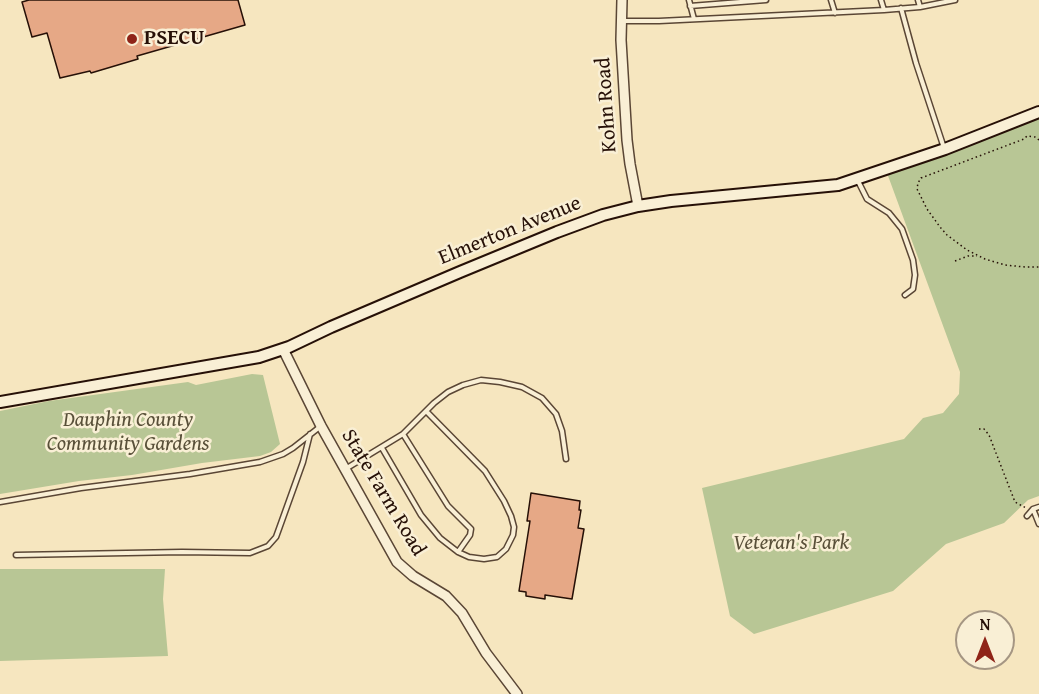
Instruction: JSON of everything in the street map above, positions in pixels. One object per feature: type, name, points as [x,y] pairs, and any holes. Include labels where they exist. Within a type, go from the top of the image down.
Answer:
[{"type":"main road","name":"Elmerton Avenue","points":[[0,402],[259,357],[289,347],[376,307],[603,215],[671,201],[838,185],[1039,112]]},
{"type":"street","name":"Kohn Road","points":[[622,0],[620,21],[627,140],[638,206]]},
{"type":"street","name":"State Farm Road","points":[[283,349],[321,426],[398,562],[413,576],[446,596],[462,613],[486,654],[517,694]]},
{"type":"lane","points":[[688,0],[694,20]]},
{"type":"lane","points":[[690,6],[766,0]]},
{"type":"lane","points":[[831,0],[835,13]]},
{"type":"lane","points":[[881,0],[884,10]]},
{"type":"lane","points":[[918,0],[920,7]]},
{"type":"lane","points":[[620,21],[694,20],[884,10],[920,7],[955,0]]},
{"type":"lane","points":[[901,8],[916,63],[945,148]]},
{"type":"lane","points":[[856,178],[867,199],[889,213],[902,229],[913,260],[915,275],[912,289],[904,295]]},
{"type":"lane","points":[[346,469],[403,434],[448,392],[481,380],[522,387],[542,398],[556,414],[562,431],[566,459]]},
{"type":"lane","points":[[382,448],[421,515],[440,538],[458,552],[469,557],[484,559],[497,557],[506,549],[513,536],[514,527],[504,501],[485,471],[426,411]]},
{"type":"lane","points":[[0,502],[260,462],[283,454],[321,426]]},
{"type":"lane","points":[[16,555],[250,553],[268,546],[276,537],[303,462],[310,434]]},
{"type":"lane","points":[[403,434],[448,506],[471,529],[470,535],[458,552]]},
{"type":"lane","points":[[1027,516],[1033,509],[1039,507]]},
{"type":"lane","points":[[1033,509],[1039,524]]},
{"type":"path","points":[[1039,140],[1028,136],[921,178],[917,189],[927,209],[940,227],[957,243],[978,256],[1005,265],[1039,267]]},
{"type":"path","points":[[955,261],[968,256],[978,256]]},
{"type":"path","points":[[979,429],[984,429],[989,435],[1015,501],[1023,507],[1033,509]]},
{"type":"green space","name":"Veteran's Park","points":[[1039,117],[1039,496],[1028,500],[1004,523],[946,544],[893,591],[754,634],[730,616],[702,488],[904,439],[923,418],[943,413],[959,394],[960,372],[887,173]]},
{"type":"green space","name":"Dauphin County Community Gardens","points":[[252,374],[263,375],[280,444],[271,452],[260,456],[0,494],[0,411],[49,401],[188,382],[196,385]]},
{"type":"green space","points":[[0,569],[165,569],[163,599],[168,656],[0,661]]},
{"type":"building","name":"PSECU","points":[[29,0],[238,0],[245,25],[137,56],[138,59],[91,73],[90,71],[60,78],[47,33],[32,37],[22,2]]},
{"type":"building","points":[[531,493],[580,501],[578,528],[584,529],[572,599],[545,595],[545,599],[526,596],[526,592],[519,591],[530,521],[527,521]]},
{"type":"place","name":"PSECU","points":[[132,39]]}]
